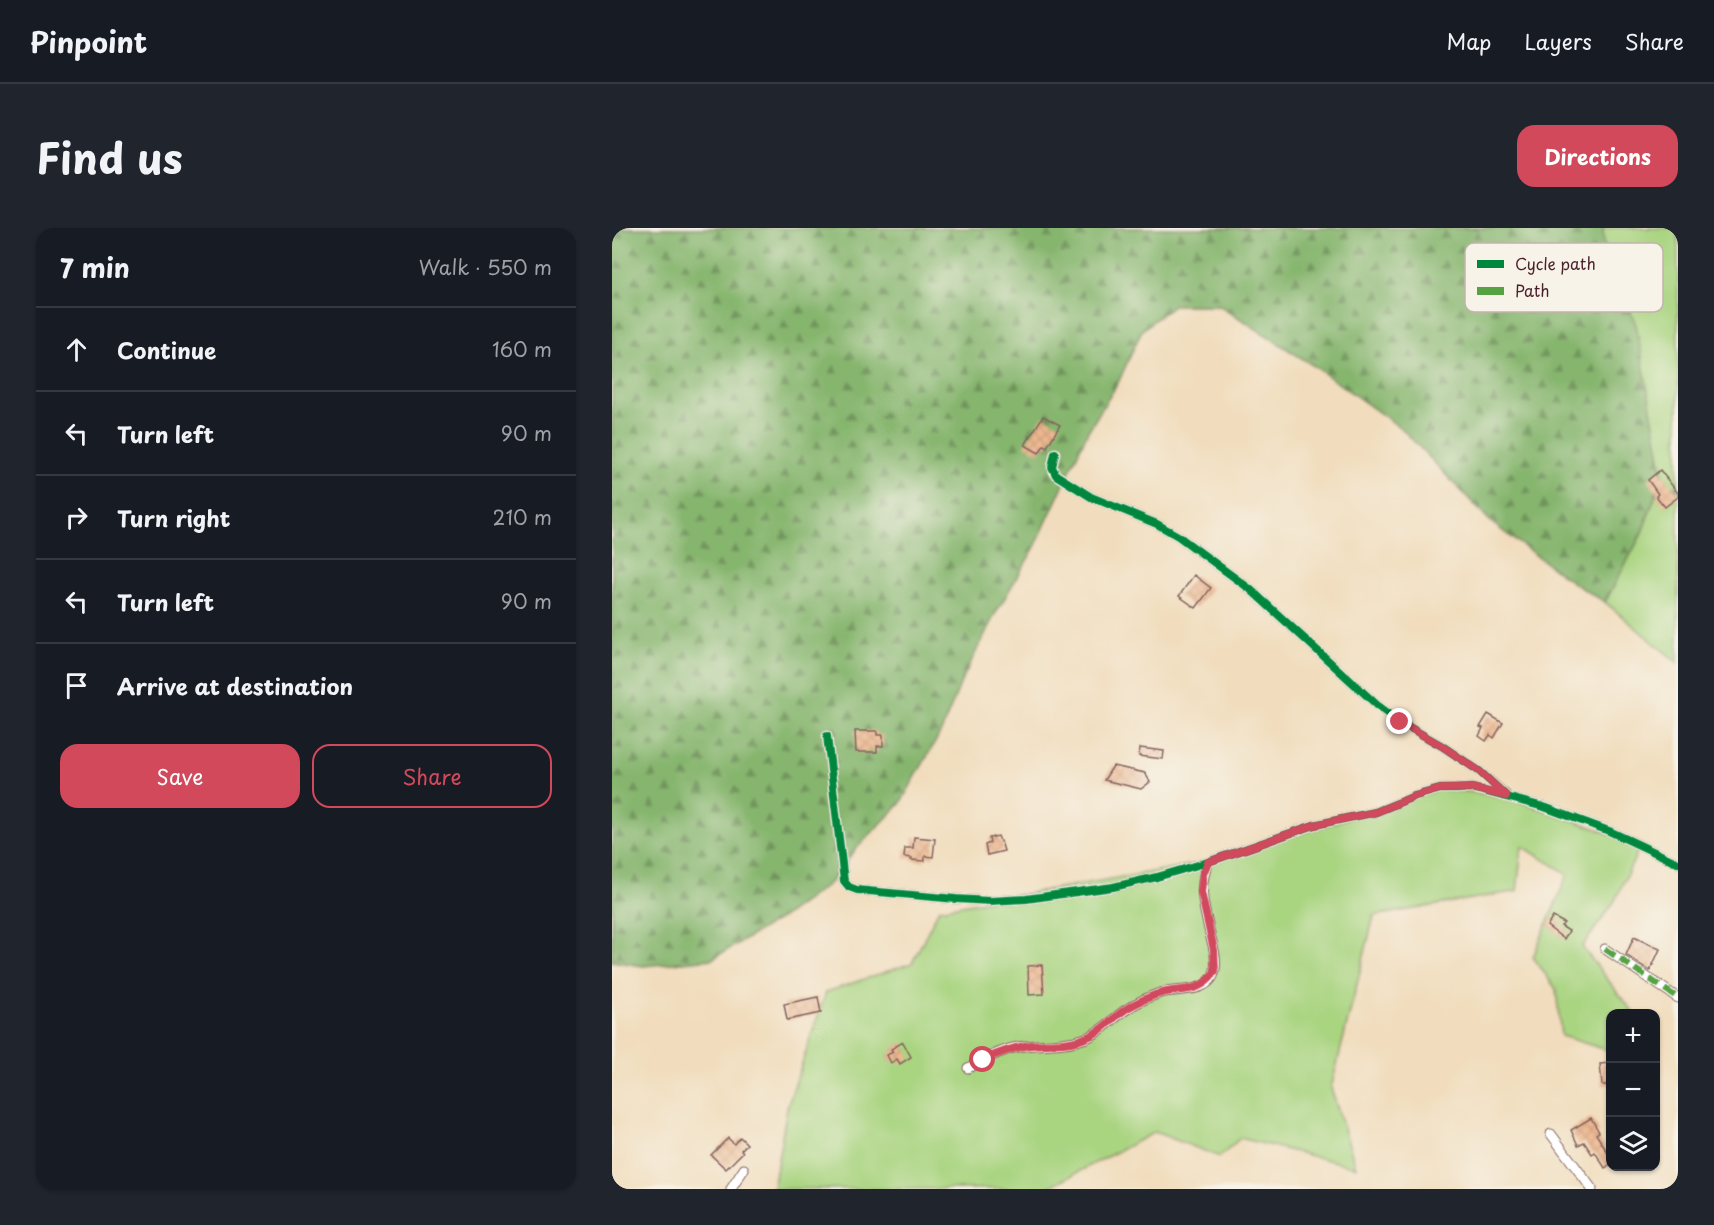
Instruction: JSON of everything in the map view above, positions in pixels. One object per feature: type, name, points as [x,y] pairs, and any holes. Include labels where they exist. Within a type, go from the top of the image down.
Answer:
[{"type":"street","points":[[1055,453],[1052,467],[1056,475],[1091,497],[1157,524],[1178,536],[1250,589],[1377,705],[1479,771],[1506,796]]},
{"type":"street","points":[[827,736],[844,881],[849,887],[857,890],[990,901],[1026,899],[1113,887],[1208,862],[1314,825],[1376,812],[1415,796],[1440,789],[1472,788],[1545,807],[1609,831],[1678,862]]},
{"type":"street","points":[[968,1068],[1000,1052],[1016,1047],[1084,1039],[1095,1034],[1126,1009],[1143,1000],[1169,991],[1196,989],[1204,985],[1215,971],[1214,950],[1201,892],[1203,874],[1208,862]]},
{"type":"street","points":[[1605,949],[1678,998]]},
{"type":"street","points":[[1551,1134],[1592,1189]]},
{"type":"street","points":[[731,1189],[744,1169]]},
{"type":"green space","points":[[612,228],[1603,228],[1604,243],[1465,243],[1465,312],[1631,312],[1636,325],[1663,475],[1641,535],[1605,602],[1575,584],[1492,523],[1402,429],[1314,366],[1219,305],[1173,305],[1142,330],[1118,383],[1088,431],[1035,547],[994,616],[961,682],[941,732],[900,804],[855,850],[830,883],[783,917],[712,959],[643,966],[612,961]]},
{"type":"green space","points":[[1603,228],[1678,228],[1678,489],[1672,485],[1678,491],[1678,663],[1605,602],[1641,535],[1663,475],[1621,312],[1663,312],[1663,243],[1603,243]]},
{"type":"green space","points":[[1440,789],[1506,796],[1641,845],[1614,902],[1582,947],[1631,1009],[1606,1009],[1606,1050],[1561,1036],[1556,989],[1533,957],[1568,874],[1522,846],[1517,891],[1374,916],[1331,1088],[1356,1167],[1240,1138],[1220,1157],[1155,1132],[1045,1189],[773,1189],[787,1108],[826,992],[912,963],[939,909],[1208,862]]},
{"type":"building","points":[[1043,416],[1060,425],[1047,447],[1044,445],[1039,453],[1025,445]]},
{"type":"building","points":[[1660,470],[1678,493],[1678,497],[1665,507],[1648,480]]},
{"type":"building","points":[[1194,575],[1211,588],[1196,608],[1179,596]]},
{"type":"building","points":[[1488,714],[1503,723],[1494,738],[1490,735],[1486,741],[1479,736],[1483,728],[1480,727]]},
{"type":"building","points":[[855,731],[877,731],[877,735],[883,735],[883,746],[877,746],[877,752],[856,752]]},
{"type":"building","points":[[1140,748],[1164,751],[1163,759],[1139,756]]},
{"type":"building","points":[[1113,766],[1145,773],[1150,782],[1141,789],[1104,780]]},
{"type":"building","points":[[998,836],[1004,851],[987,855],[985,845],[990,843],[989,838]]},
{"type":"building","points":[[914,837],[935,839],[933,857],[925,856],[925,861],[904,857],[905,848],[913,848]]},
{"type":"building","points":[[1553,917],[1564,923],[1561,926],[1569,931],[1564,939],[1547,926]]},
{"type":"building","points":[[1634,937],[1660,949],[1650,971],[1626,955]]},
{"type":"building","points":[[1042,965],[1044,994],[1029,995],[1028,966]]},
{"type":"building","points":[[818,997],[821,1013],[787,1020],[784,1004]]},
{"type":"building","points":[[903,1042],[911,1057],[900,1064],[897,1059],[891,1063],[887,1055],[893,1052],[891,1049]]},
{"type":"building","points":[[1606,1063],[1606,1085],[1602,1085],[1600,1064]]},
{"type":"building","points":[[1591,1118],[1599,1132],[1596,1134],[1606,1150],[1606,1167],[1595,1152],[1592,1154],[1584,1142],[1578,1145],[1571,1130]]},
{"type":"building","points":[[740,1137],[747,1144],[741,1150],[743,1152],[726,1169],[711,1155],[728,1138],[734,1144]]},
{"type":"marked path","points":[[1605,949],[1678,998]]},
{"type":"cycle path","points":[[1055,453],[1052,467],[1056,475],[1091,497],[1157,524],[1178,536],[1250,589],[1377,705],[1479,771],[1505,795]]},
{"type":"cycle path","points":[[827,736],[844,881],[849,887],[857,890],[990,901],[1026,899],[1113,887],[1208,862],[1314,825],[1376,812],[1415,796],[1440,789],[1472,788],[1544,807],[1609,831],[1678,863]]},
{"type":"route","points":[[983,1060],[1016,1047],[1084,1039],[1095,1034],[1126,1009],[1143,1000],[1169,991],[1196,989],[1204,985],[1215,971],[1214,950],[1201,892],[1203,874],[1208,862],[1314,825],[1376,812],[1415,796],[1440,789],[1472,788],[1506,796],[1479,771],[1400,722]]}]
